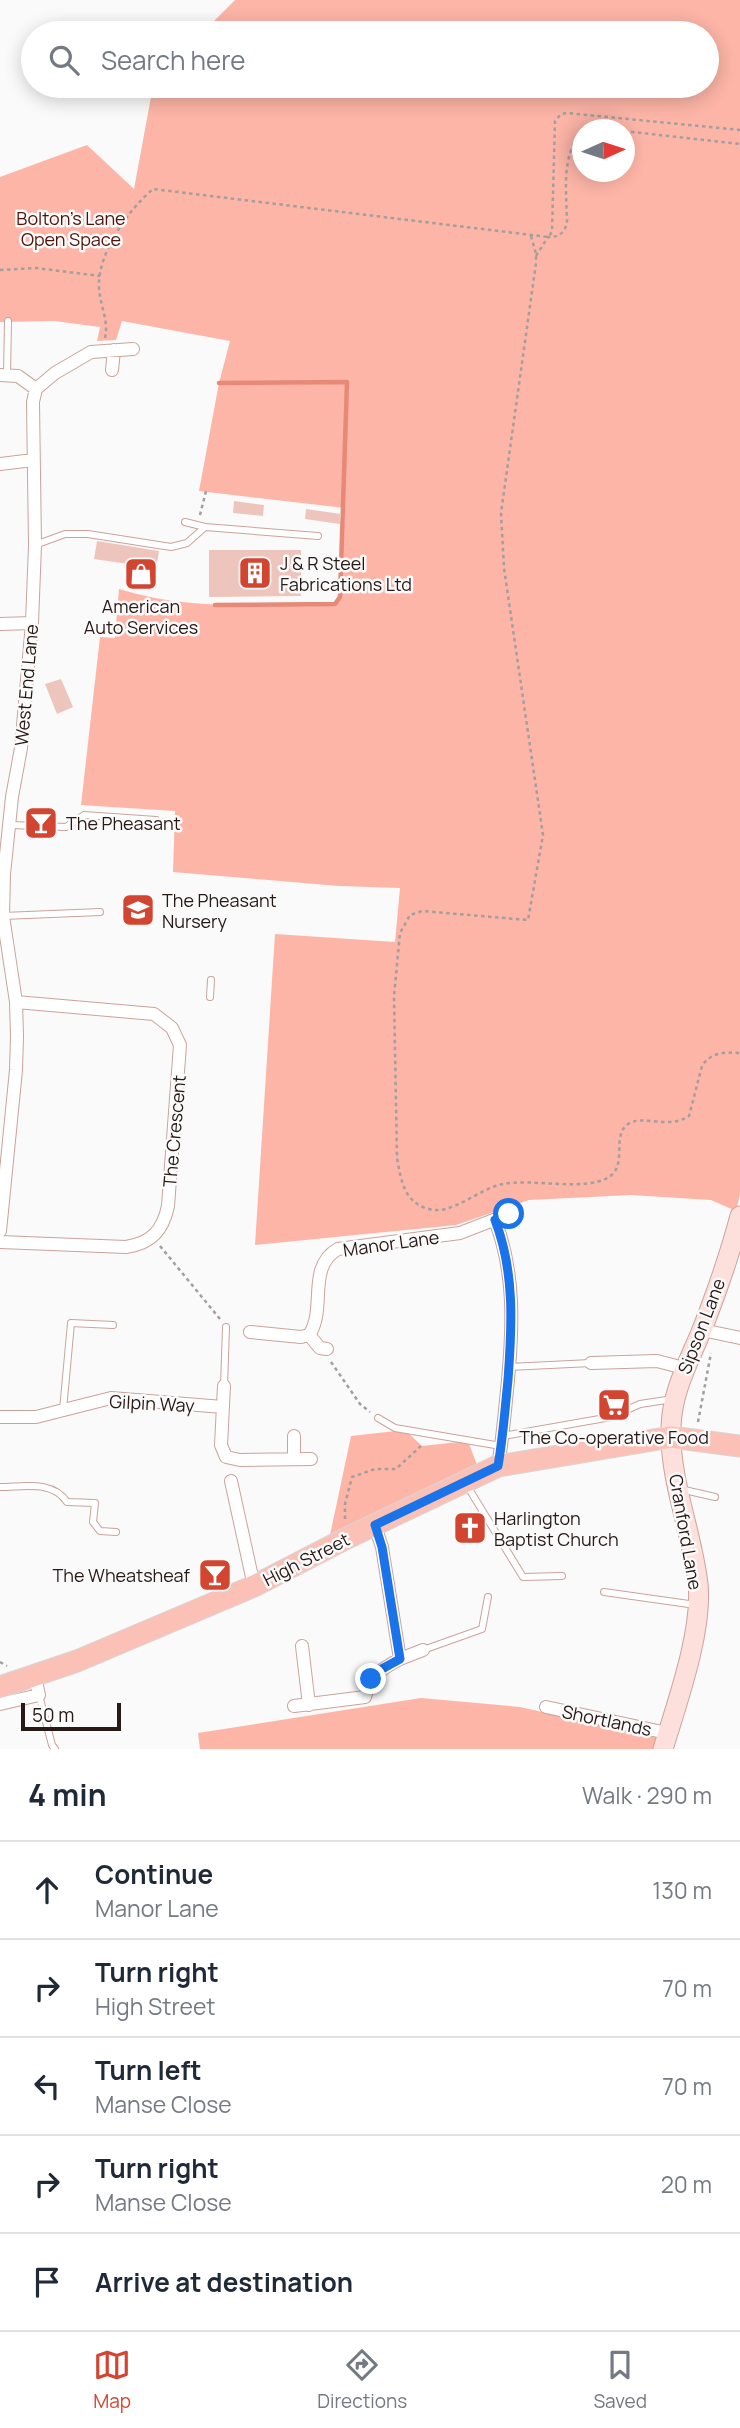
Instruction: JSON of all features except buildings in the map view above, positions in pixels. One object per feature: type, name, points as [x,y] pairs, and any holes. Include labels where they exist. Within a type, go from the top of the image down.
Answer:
[{"type":"main road","name":"High Street","points":[[0,1688],[37,1686],[254,1586],[465,1482],[501,1449],[671,1437],[740,1446]]},
{"type":"street","points":[[109,345],[112,370]]},
{"type":"street","points":[[4,375],[26,380],[36,389],[55,373],[109,345],[133,349]]},
{"type":"street","name":"West End Lane","points":[[0,1231],[16,1070],[16,1002],[3,916],[8,824],[6,798],[21,748],[32,622],[35,545],[33,402],[36,389]]},
{"type":"street","points":[[0,464],[33,460]]},
{"type":"street","points":[[0,624],[32,622]]},
{"type":"street","name":"The Crescent","points":[[16,1002],[155,1014],[172,1027],[178,1037],[180,1063],[168,1206],[165,1219],[153,1238]]},
{"type":"street","name":"Manor Lane","points":[[309,1335],[315,1323],[321,1268],[330,1254],[338,1250],[460,1233],[509,1214]]},
{"type":"street","name":"Sipson Lane","points":[[671,1437],[675,1398],[684,1368],[708,1331],[740,1216]]},
{"type":"street","points":[[495,1220],[503,1242],[512,1300],[501,1449]]},
{"type":"street","points":[[0,1242],[126,1247],[153,1238]]},
{"type":"street","points":[[708,1331],[740,1338]]},
{"type":"street","points":[[250,1332],[301,1337],[309,1335],[320,1348],[327,1349]]},
{"type":"street","points":[[591,1363],[657,1361],[684,1368]]},
{"type":"street","points":[[224,1386],[221,1446],[226,1457],[240,1460],[311,1459]]},
{"type":"street","name":"Gilpin Way","points":[[0,1417],[36,1417],[111,1398],[223,1407]]},
{"type":"street","points":[[294,1436],[294,1459]]},
{"type":"street","name":"Cranford Lane","points":[[665,1741],[683,1681],[698,1605],[696,1538],[678,1489],[671,1437]]},
{"type":"street","points":[[231,1481],[254,1586]]},
{"type":"street","points":[[375,1525],[382,1547],[400,1659]]},
{"type":"street","points":[[302,1646],[309,1705]]},
{"type":"street","points":[[294,1706],[365,1697],[371,1679],[378,1671],[423,1650]]},
{"type":"street","points":[[0,1704],[37,1686]]},
{"type":"street","name":"Shortlands","points":[[546,1707],[665,1741]]},
{"type":"lane","points":[[4,375],[8,321]]},
{"type":"lane","points":[[185,522],[201,526],[318,536]]},
{"type":"lane","points":[[35,545],[65,534],[88,534],[182,547],[201,526]]},
{"type":"lane","points":[[8,824],[66,827],[84,816],[156,820]]},
{"type":"lane","points":[[3,916],[100,912]]},
{"type":"lane","points":[[210,997],[211,980]]},
{"type":"lane","points":[[64,1410],[71,1323],[113,1325]]},
{"type":"lane","points":[[224,1386],[226,1327]]},
{"type":"lane","points":[[509,1367],[591,1363]]},
{"type":"lane","points":[[378,1418],[394,1428],[501,1449],[611,1418],[640,1404],[675,1398]]},
{"type":"lane","points":[[465,1482],[523,1577],[562,1576]]},
{"type":"lane","points":[[0,1487],[51,1488],[60,1493],[67,1502],[95,1503],[93,1521],[100,1531],[116,1532]]},
{"type":"lane","points":[[678,1489],[715,1497]]},
{"type":"lane","points":[[604,1592],[698,1605]]},
{"type":"lane","points":[[423,1650],[482,1629],[488,1597]]},
{"type":"lane","points":[[37,1686],[55,1749]]},
{"type":"path","points":[[536,257],[552,232],[555,121],[562,114],[740,130]]},
{"type":"path","points":[[635,132],[740,144]]},
{"type":"path","points":[[109,345],[99,291],[100,276],[114,234],[151,190],[158,188],[531,236],[558,237],[567,224],[572,150]]},
{"type":"path","points":[[531,236],[536,257],[501,522],[507,592],[543,835],[528,920],[422,911],[410,915],[400,933],[394,996],[397,1158],[407,1194],[421,1206],[439,1210],[451,1208],[493,1186],[506,1183],[601,1181],[616,1170],[620,1159],[622,1131],[626,1125],[638,1121],[682,1121],[690,1115],[702,1066],[707,1059],[716,1054],[740,1053]]},
{"type":"path","points":[[0,270],[36,268],[100,276]]},
{"type":"path","points":[[201,526],[206,491]]},
{"type":"path","points":[[153,1238],[226,1327]]},
{"type":"path","points":[[695,1439],[708,1331]]},
{"type":"path","points":[[327,1349],[329,1360],[360,1404],[378,1418]]},
{"type":"path","points":[[347,1538],[345,1504],[352,1477],[375,1469],[396,1469],[421,1446]]},
{"type":"green space","name":"Bolton's Lane Open Space","points":[[235,0],[740,0],[740,1194],[736,1211],[711,1200],[631,1195],[529,1200],[456,1225],[255,1245],[275,934],[395,942],[400,888],[339,886],[173,872],[175,811],[81,805],[100,637],[115,638],[119,589],[199,604],[335,604],[340,597],[345,508],[199,491],[219,383],[230,341],[122,321],[116,340],[97,341],[100,327],[55,321],[0,322],[0,177],[87,145],[134,189],[151,98],[719,98],[719,21],[214,21]]},
{"type":"green space","points":[[405,1430],[422,1446],[468,1441],[477,1465],[330,1535],[351,1436]]},
{"type":"green space","points":[[421,1698],[520,1707],[662,1739],[658,1749],[200,1749],[198,1733]]},
{"type":"waterway","points":[[215,605],[335,604],[340,597],[347,382],[219,383]]},
{"type":"place","name":"J & R Steel Fabrications Ltd","points":[[255,573]]},
{"type":"place","name":"American Auto Services","points":[[141,574]]},
{"type":"place","name":"The Pheasant","points":[[41,823]]},
{"type":"place","name":"The Pheasant Nursery","points":[[138,910]]},
{"type":"place","name":"The Co-operative Food","points":[[614,1405]]},
{"type":"place","name":"Harlington Baptist Church","points":[[470,1528]]},
{"type":"place","name":"The Wheatsheaf","points":[[215,1575]]},
{"type":"route","points":[[371,1679],[378,1671],[400,1659],[382,1547],[375,1525],[498,1466],[512,1333],[512,1300],[503,1242],[495,1220],[509,1214]]}]
